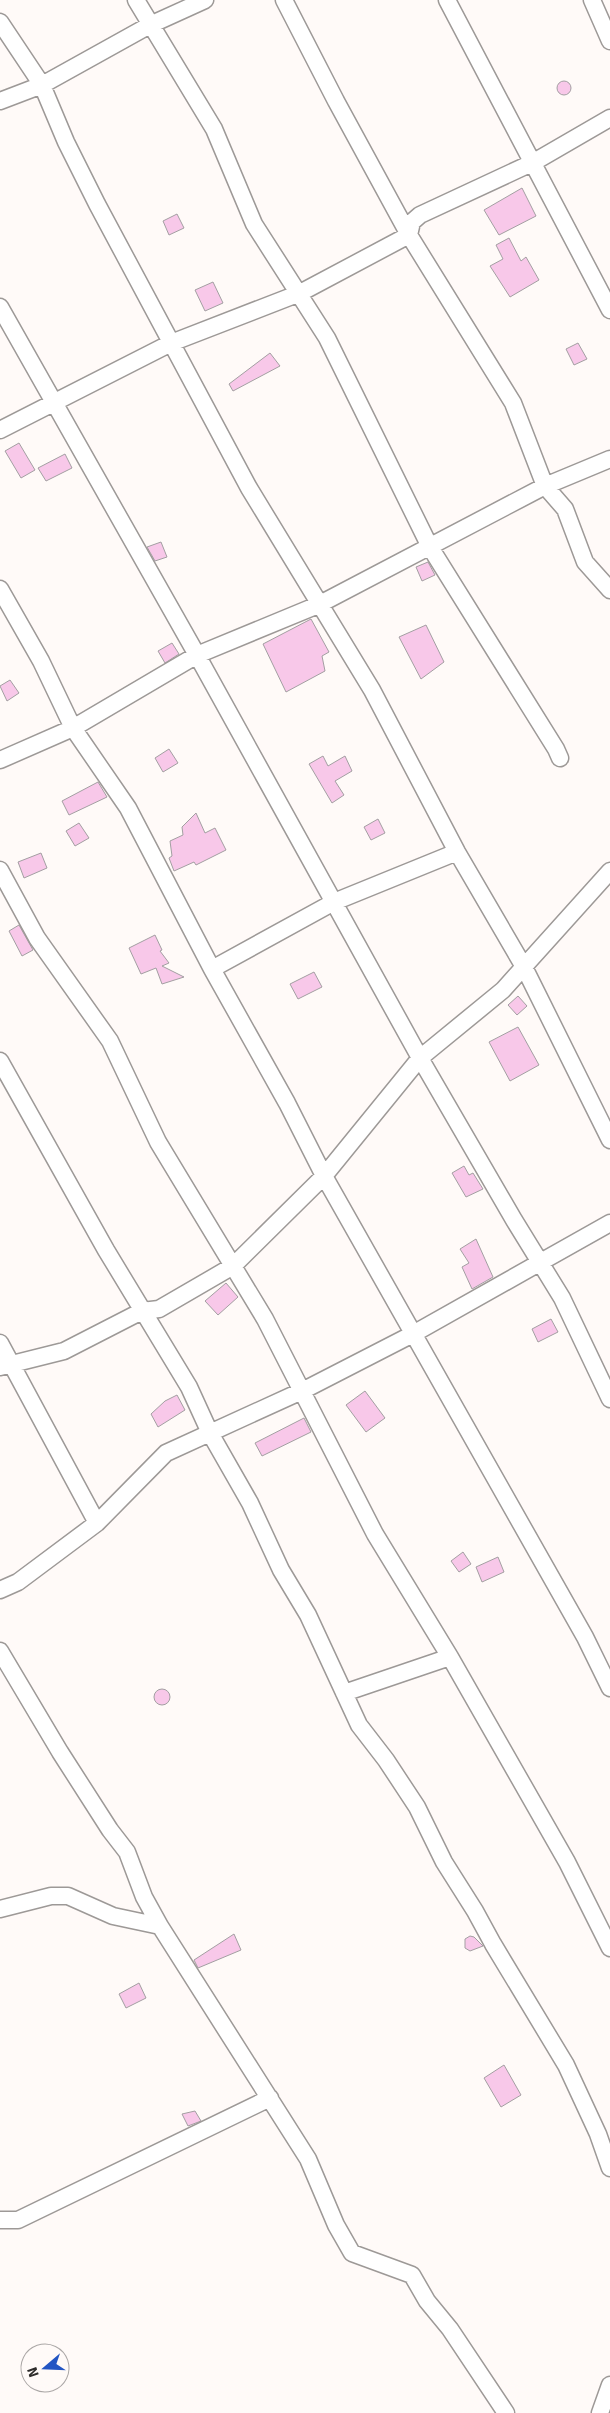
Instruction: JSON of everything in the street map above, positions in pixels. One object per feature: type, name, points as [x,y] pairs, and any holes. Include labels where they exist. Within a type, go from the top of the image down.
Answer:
[{"type":"street","points":[[136,0],[214,129],[254,224],[327,338],[430,547],[560,758]]},
{"type":"street","points":[[0,101],[42,85],[150,25],[205,0]]},
{"type":"street","points":[[284,0],[336,101],[409,235],[513,403],[546,486],[565,509],[585,562],[610,590]]},
{"type":"street","points":[[447,0],[474,54],[534,162],[610,310]]},
{"type":"street","points":[[592,0],[610,41]]},
{"type":"street","points":[[0,22],[42,85],[66,142],[97,204],[249,488],[318,605],[372,690],[457,852],[524,967],[610,1140]]},
{"type":"street","points":[[0,430],[171,343],[300,294],[409,235],[412,222],[420,214],[534,162],[610,118]]},
{"type":"street","points":[[0,307],[198,655],[420,1058],[562,1298],[610,1399]]},
{"type":"street","points":[[0,760],[73,728],[198,655],[318,605],[546,486],[610,458]]},
{"type":"street","points":[[0,589],[41,661],[73,728],[128,808],[212,969],[287,1104],[324,1176],[585,1637],[610,1688]]},
{"type":"street","points":[[212,969],[334,902],[457,852]]},
{"type":"street","points":[[0,870],[37,938],[100,1024],[110,1041],[158,1142],[233,1266],[304,1390],[375,1534],[450,1657],[567,1862],[610,1948]]},
{"type":"street","points":[[6,1365],[64,1350],[142,1311],[159,1309],[178,1300],[233,1266],[324,1176],[420,1058],[504,990],[610,871]]},
{"type":"street","points":[[0,1061],[142,1311],[173,1358],[210,1433],[250,1503],[281,1570],[308,1615],[359,1726],[386,1760],[417,1807],[444,1862],[476,1911],[493,1944],[566,2066],[598,2134],[610,2168]]},
{"type":"street","points":[[0,1590],[18,1582],[98,1523],[166,1453],[304,1390],[413,1334],[610,1223]]},
{"type":"street","points":[[0,1343],[6,1365],[98,1523]]},
{"type":"street","points":[[0,1651],[60,1752],[110,1830],[127,1852],[144,1897],[160,1926],[308,2159],[336,2225],[352,2252],[412,2275],[427,2301],[450,2330],[506,2413]]},
{"type":"street","points":[[344,1693],[450,1657]]},
{"type":"street","points":[[0,1909],[51,1896],[68,1896],[112,1916],[160,1926]]},
{"type":"street","points":[[0,2220],[18,2220],[270,2098]]},
{"type":"street","points":[[600,2413],[610,2385]]},
{"type":"building","points":[[561,81],[567,81],[571,88],[567,95],[561,95],[557,91],[557,85]]},
{"type":"building","points":[[522,188],[536,216],[499,235],[484,210]]},
{"type":"building","points":[[177,214],[184,228],[169,235],[163,221]]},
{"type":"building","points":[[509,238],[521,261],[526,257],[539,280],[510,297],[490,266],[503,259],[496,245]]},
{"type":"building","points":[[213,282],[223,303],[205,311],[195,290]]},
{"type":"building","points":[[578,343],[587,359],[574,365],[566,349]]},
{"type":"building","points":[[270,353],[280,366],[233,391],[229,384]]},
{"type":"building","points":[[19,443],[35,470],[21,478],[5,451]]},
{"type":"building","points":[[65,454],[72,468],[46,481],[38,468]]},
{"type":"building","points":[[161,542],[167,557],[155,561],[147,547]]},
{"type":"building","points":[[428,562],[435,575],[422,581],[416,567]]},
{"type":"building","points":[[311,619],[329,652],[322,656],[325,671],[286,692],[263,644]]},
{"type":"building","points":[[426,625],[444,662],[421,679],[399,637]]},
{"type":"building","points":[[172,643],[179,654],[165,663],[158,651]]},
{"type":"building","points":[[10,680],[19,693],[7,701],[0,686]]},
{"type":"building","points":[[169,749],[178,763],[163,772],[155,758]]},
{"type":"building","points":[[323,756],[328,766],[345,756],[352,771],[335,781],[344,795],[332,803],[309,764]]},
{"type":"building","points":[[98,782],[107,797],[69,815],[62,801]]},
{"type":"building","points":[[196,813],[205,833],[215,828],[226,850],[196,865],[194,862],[174,871],[169,858],[172,856],[170,841],[183,835],[182,827]]},
{"type":"building","points":[[378,819],[385,833],[371,840],[364,827]]},
{"type":"building","points":[[79,823],[89,838],[75,846],[66,831]]},
{"type":"building","points":[[41,853],[47,868],[24,878],[18,862]]},
{"type":"building","points":[[19,925],[33,950],[22,956],[9,931]]},
{"type":"building","points":[[155,935],[162,950],[160,951],[169,963],[162,966],[184,977],[162,984],[156,968],[141,974],[129,948]]},
{"type":"building","points":[[314,972],[322,987],[298,999],[290,984]]},
{"type":"building","points":[[518,996],[527,1006],[517,1015],[508,1005]]},
{"type":"building","points":[[518,1027],[539,1065],[510,1081],[489,1042]]},
{"type":"building","points":[[464,1166],[469,1175],[473,1173],[483,1189],[466,1197],[452,1173]]},
{"type":"building","points":[[476,1239],[493,1277],[472,1289],[462,1267],[469,1263],[460,1249]]},
{"type":"building","points":[[226,1283],[238,1297],[218,1315],[205,1301]]},
{"type":"building","points":[[551,1319],[558,1332],[538,1342],[532,1329]]},
{"type":"building","points":[[365,1391],[385,1418],[366,1432],[346,1405]]},
{"type":"building","points":[[177,1395],[185,1410],[158,1427],[151,1414],[165,1401]]},
{"type":"building","points":[[304,1418],[311,1432],[262,1456],[255,1443]]},
{"type":"building","points":[[463,1552],[471,1564],[459,1572],[451,1561]]},
{"type":"building","points":[[498,1557],[504,1572],[482,1582],[476,1567]]},
{"type":"building","points":[[162,1689],[168,1691],[170,1697],[168,1703],[162,1705],[156,1703],[154,1697],[156,1691]]},
{"type":"building","points":[[234,1934],[241,1950],[198,1968],[194,1960]]},
{"type":"building","points":[[470,1936],[474,1937],[483,1946],[470,1951],[465,1948],[465,1939]]},
{"type":"building","points":[[139,1983],[146,1998],[126,2008],[119,1994]]},
{"type":"building","points":[[504,2065],[521,2095],[501,2107],[484,2078]]},
{"type":"building","points":[[195,2111],[201,2121],[188,2126],[182,2114]]}]
